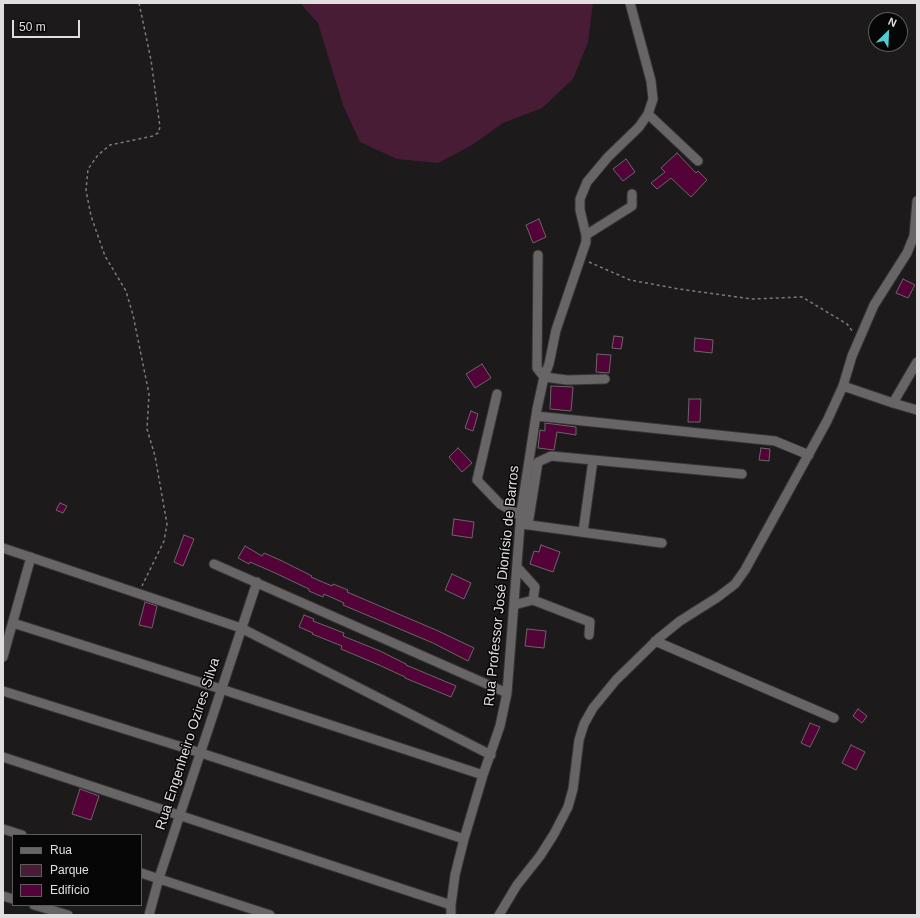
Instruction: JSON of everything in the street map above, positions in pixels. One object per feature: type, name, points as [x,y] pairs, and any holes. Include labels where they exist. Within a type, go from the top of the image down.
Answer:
[{"type":"street","name":"Rua Professor José Dionísio de Barros","points":[[451,915],[455,875],[464,839],[483,775],[500,726],[507,693],[517,567],[536,416],[544,376],[549,364],[558,324],[584,250],[586,235],[580,210],[580,199],[587,182],[608,157],[639,128],[648,114],[653,99],[651,81],[630,3]]},
{"type":"street","points":[[648,114],[698,161]]},
{"type":"street","points":[[586,235],[632,206],[632,194]]},
{"type":"street","points":[[499,915],[517,885],[540,856],[554,834],[568,807],[573,789],[579,740],[584,724],[593,708],[616,680],[655,641],[680,621],[718,597],[735,584],[745,570],[827,421],[843,386],[852,356],[874,305],[907,253],[915,234],[917,201]]},
{"type":"street","points":[[538,255],[537,368],[544,376],[567,380],[605,379]]},
{"type":"street","points":[[893,403],[917,362]]},
{"type":"street","points":[[843,386],[917,410]]},
{"type":"street","points":[[497,394],[477,480],[500,504],[523,522],[662,543]]},
{"type":"street","points":[[536,416],[775,440],[809,455]]},
{"type":"street","points":[[523,522],[538,462],[551,456],[742,474]]},
{"type":"street","points":[[583,532],[593,460]]},
{"type":"street","points":[[3,548],[241,628],[490,755]]},
{"type":"street","points":[[3,657],[32,557]]},
{"type":"street","points":[[214,564],[507,693]]},
{"type":"street","points":[[517,567],[535,587],[533,600]]},
{"type":"street","name":"Rua Engenheiro Ozires Silva","points":[[149,915],[159,878],[257,582]]},
{"type":"street","points":[[514,605],[533,600],[590,622],[589,635]]},
{"type":"street","points":[[12,623],[221,689],[483,775]]},
{"type":"street","points":[[655,641],[834,718]]},
{"type":"street","points":[[3,691],[201,753],[464,839]]},
{"type":"street","points":[[3,757],[451,905]]},
{"type":"street","points":[[3,829],[19,834]]},
{"type":"street","points":[[142,872],[270,915]]},
{"type":"street","points":[[37,906],[68,915]]},
{"type":"path","points":[[139,3],[151,60],[160,127],[158,133],[153,136],[110,145],[98,155],[88,169],[86,190],[91,216],[106,256],[126,291],[133,315],[149,394],[147,429],[154,456],[167,524],[164,541],[139,593]]},
{"type":"path","points":[[581,258],[630,280],[679,289],[752,299],[802,297],[847,324],[859,340]]},
{"type":"green space","points":[[300,3],[593,3],[588,42],[573,79],[542,108],[503,123],[472,145],[438,163],[397,159],[360,142],[343,105],[318,23]]},
{"type":"building","points":[[677,153],[696,173],[698,171],[707,180],[691,197],[671,178],[657,189],[651,183],[665,172],[661,168]]},
{"type":"building","points":[[626,159],[635,172],[623,181],[613,169]]},
{"type":"building","points":[[539,219],[546,237],[533,243],[526,225]]},
{"type":"building","points":[[903,279],[915,285],[908,298],[896,293]]},
{"type":"building","points":[[614,336],[623,337],[621,349],[612,348]]},
{"type":"building","points":[[695,338],[713,340],[712,353],[694,351]]},
{"type":"building","points":[[597,354],[611,355],[609,373],[596,372]]},
{"type":"building","points":[[482,364],[491,378],[475,388],[466,374]]},
{"type":"building","points":[[551,386],[573,387],[571,411],[550,409]]},
{"type":"building","points":[[689,399],[701,399],[700,422],[688,422]]},
{"type":"building","points":[[471,411],[478,414],[473,431],[465,428]]},
{"type":"building","points":[[545,423],[576,427],[576,435],[557,432],[554,450],[538,448],[540,430],[545,431]]},
{"type":"building","points":[[458,448],[472,463],[462,472],[449,457]]},
{"type":"building","points":[[761,448],[770,449],[769,461],[759,460]]},
{"type":"building","points":[[60,503],[67,506],[63,513],[56,510]]},
{"type":"building","points":[[454,519],[474,522],[472,538],[452,535]]},
{"type":"building","points":[[184,535],[194,539],[183,566],[174,562]]},
{"type":"building","points":[[541,545],[560,552],[553,572],[530,564],[534,551],[539,552]]},
{"type":"building","points":[[245,546],[262,556],[264,553],[312,576],[311,577],[332,586],[333,584],[348,590],[347,592],[474,648],[468,661],[433,643],[343,605],[344,603],[324,594],[323,597],[273,572],[250,562],[249,564],[238,558]]},
{"type":"building","points":[[452,574],[471,583],[464,599],[445,590]]},
{"type":"building","points":[[145,602],[157,606],[152,628],[139,625]]},
{"type":"building","points":[[304,615],[314,619],[313,621],[344,633],[343,636],[380,651],[406,665],[456,686],[451,697],[341,649],[342,646],[299,627]]},
{"type":"building","points":[[527,629],[546,631],[544,648],[525,646]]},
{"type":"building","points":[[858,709],[867,716],[862,723],[853,716]]},
{"type":"building","points":[[810,723],[820,727],[810,747],[801,743]]},
{"type":"building","points":[[851,745],[865,752],[856,770],[842,763]]},
{"type":"building","points":[[80,789],[99,796],[91,820],[72,814]]}]
